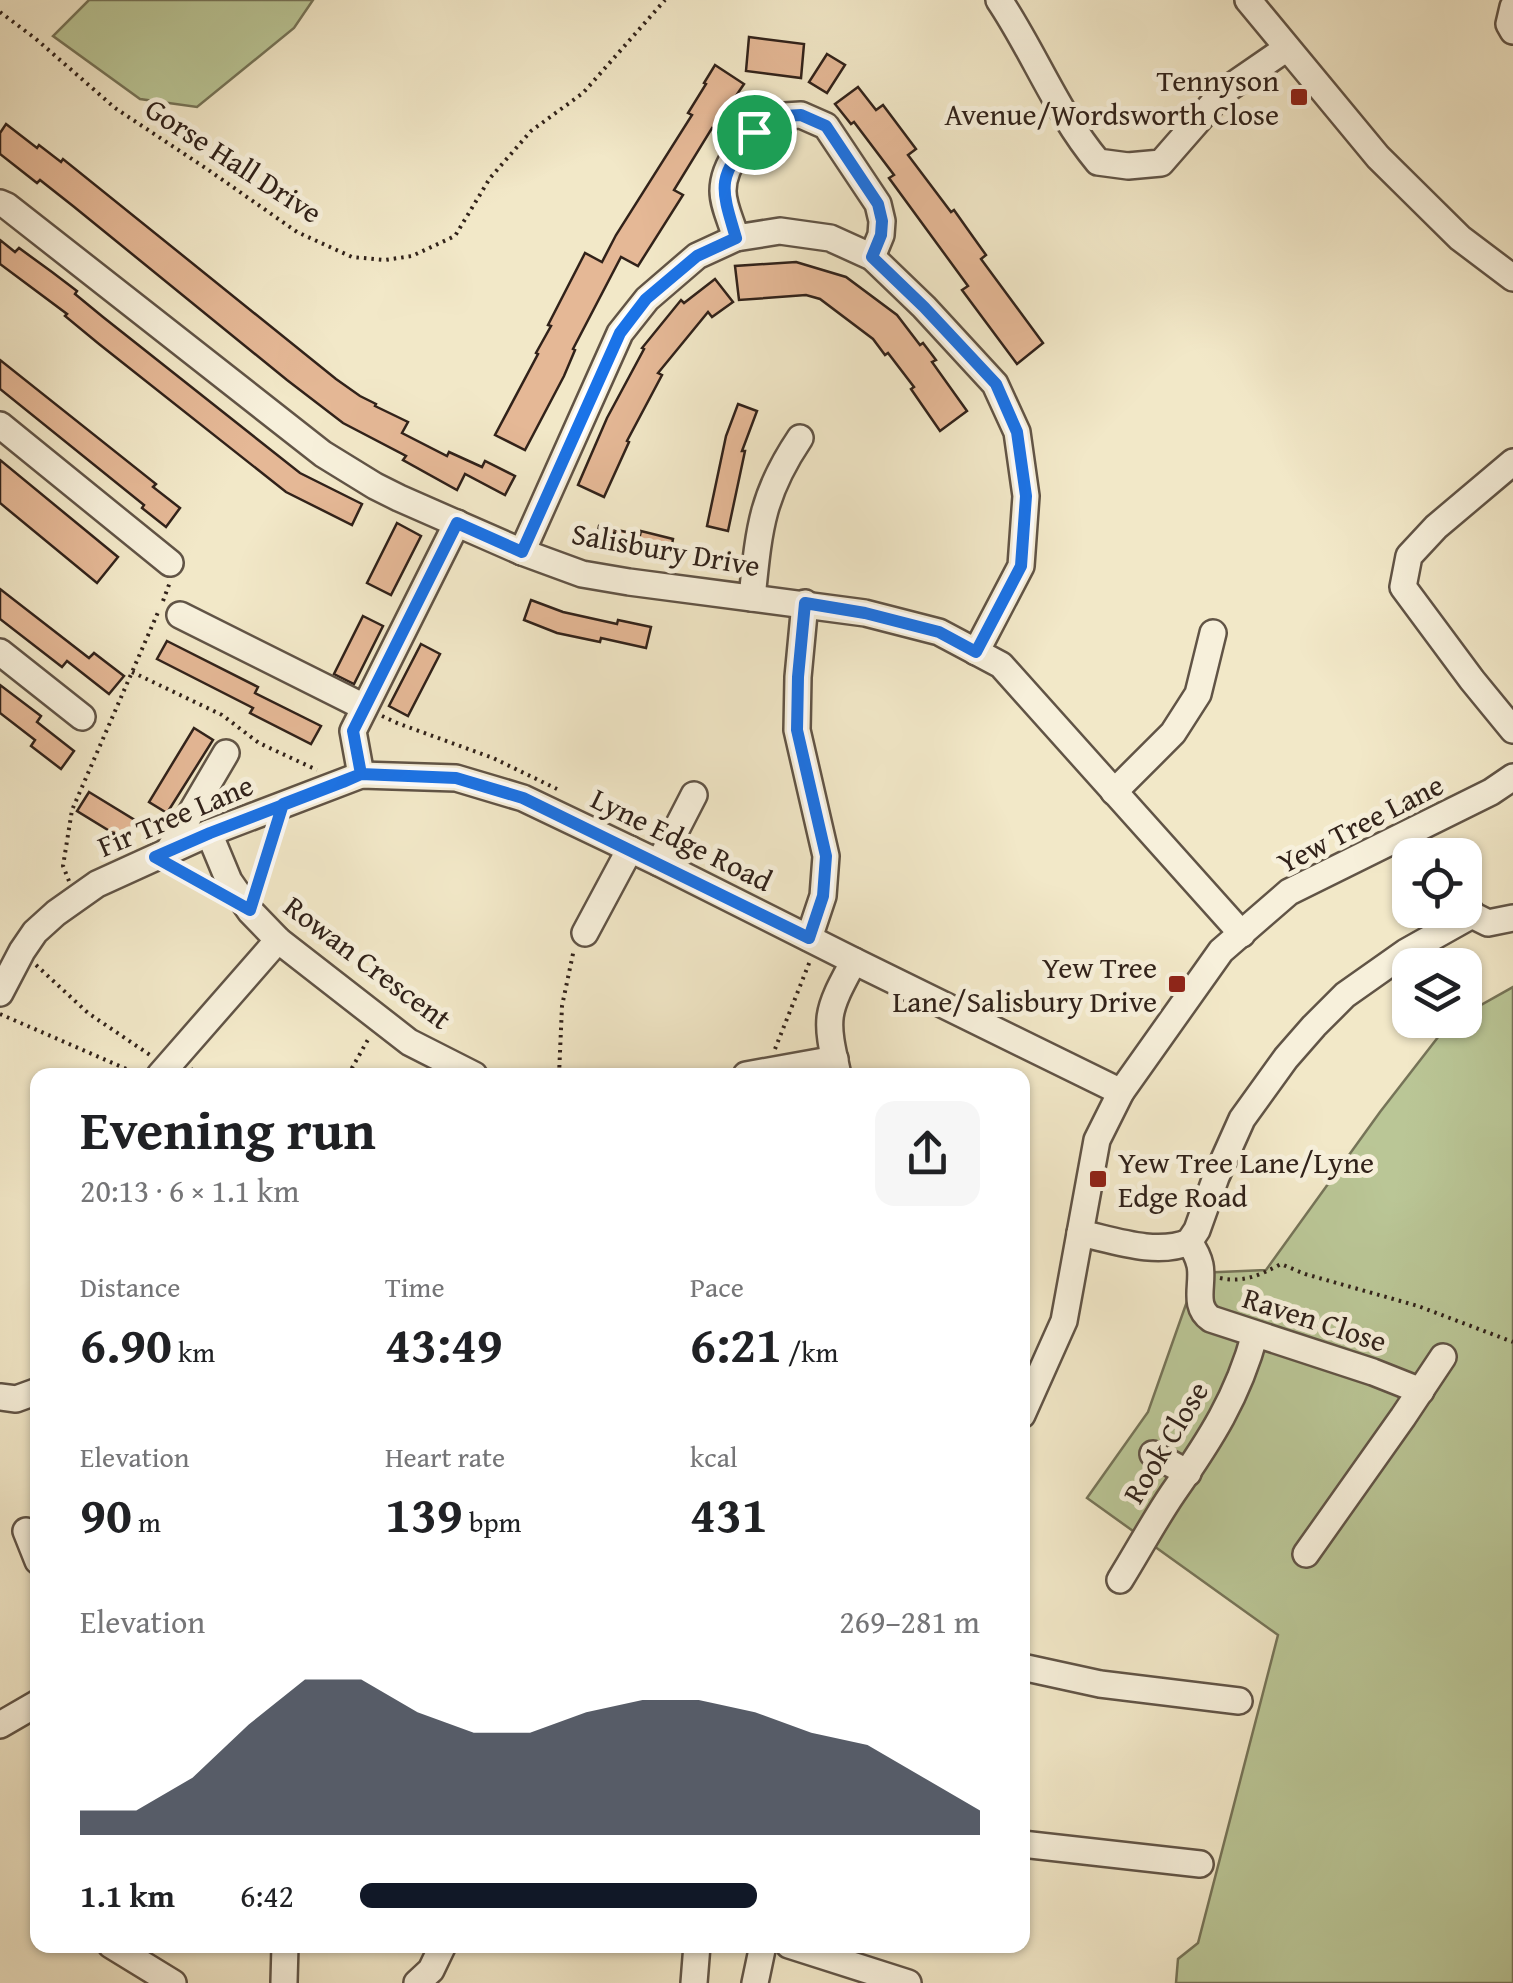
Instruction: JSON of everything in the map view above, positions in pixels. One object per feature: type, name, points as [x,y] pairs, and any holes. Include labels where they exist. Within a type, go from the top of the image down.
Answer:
[{"type":"street","points":[[998,0],[1078,138],[1098,162],[1128,166],[1162,163],[1223,92],[1287,48]]},
{"type":"street","points":[[1248,0],[1378,157],[1460,238],[1513,278]]},
{"type":"street","points":[[1513,7],[1509,24],[1513,31]]},
{"type":"street","points":[[736,238],[723,194],[726,172],[768,117],[801,115],[826,126],[878,204],[881,235],[872,257]]},
{"type":"street","name":"Salisbury Drive","points":[[0,204],[323,454],[374,486],[522,552],[582,574],[865,613],[939,632],[1001,666],[1242,934]]},
{"type":"street","points":[[522,552],[620,333],[646,299],[697,256],[736,238],[780,232],[830,238],[872,257],[924,307],[996,384],[1017,432],[1026,496],[1021,566],[976,652]]},
{"type":"street","points":[[0,424],[170,563]]},
{"type":"street","points":[[752,598],[762,514],[782,465],[800,438]]},
{"type":"street","points":[[1513,462],[1436,527],[1409,556],[1403,588],[1513,730]]},
{"type":"street","points":[[352,778],[353,731],[457,523]]},
{"type":"street","points":[[805,603],[797,730],[826,856],[814,940]]},
{"type":"street","points":[[180,615],[364,707]]},
{"type":"street","points":[[1114,792],[1173,733],[1198,694],[1213,633]]},
{"type":"street","points":[[0,652],[82,716]]},
{"type":"street","points":[[162,854],[226,753]]},
{"type":"street","name":"Yew Tree Lane","points":[[1030,1375],[1064,1321],[1097,1140],[1121,1092],[1222,951],[1290,892],[1491,792],[1513,777]]},
{"type":"street","name":"Lyne Edge Road","points":[[352,778],[456,778],[523,798],[1121,1092]]},
{"type":"street","name":"Fir Tree Lane","points":[[0,993],[35,932],[97,884],[210,833],[352,778]]},
{"type":"street","points":[[658,862],[694,795]]},
{"type":"street","name":"Rowan Crescent","points":[[210,833],[229,881],[278,940],[409,1042],[460,1068]]},
{"type":"street","points":[[585,933],[630,849]]},
{"type":"street","points":[[1482,918],[1488,923],[1513,918]]},
{"type":"street","points":[[1080,1234],[1148,1247],[1189,1242],[1242,1119],[1286,1058],[1346,995],[1440,928]]},
{"type":"street","points":[[166,1068],[278,940]]},
{"type":"street","points":[[836,1067],[828,1017],[854,962]]},
{"type":"street","name":"Raven Close","points":[[1189,1242],[1201,1270],[1203,1314],[1421,1391]]},
{"type":"street","name":"Rook Close","points":[[1120,1580],[1213,1436],[1244,1370],[1255,1334]]},
{"type":"street","points":[[1306,1554],[1443,1356]]},
{"type":"street","points":[[0,1397],[30,1394]]},
{"type":"street","points":[[1152,1454],[1188,1473]]},
{"type":"street","points":[[26,1530],[30,1540]]},
{"type":"street","points":[[1030,1669],[1100,1684],[1239,1702]]},
{"type":"street","points":[[0,1725],[30,1708]]},
{"type":"street","points":[[1030,1845],[1200,1864]]},
{"type":"street","points":[[124,1953],[173,1983]]},
{"type":"street","points":[[272,1983],[285,1982],[285,1953]]},
{"type":"street","points":[[417,1983],[431,1970],[439,1953]]},
{"type":"street","points":[[694,1983],[696,1953]]},
{"type":"street","points":[[754,1983],[761,1953]]},
{"type":"street","points":[[814,1953],[908,1983]]},
{"type":"path","name":"Gorse Hall Drive","points":[[0,12],[115,108],[297,232],[352,257],[385,260],[412,256],[455,236],[490,178],[531,132],[583,93],[665,0]]},
{"type":"path","points":[[76,899],[63,866],[72,810],[170,586],[170,563]]},
{"type":"path","points":[[132,672],[222,716],[258,743],[352,778]]},
{"type":"path","points":[[250,910],[283,804]]},
{"type":"path","points":[[162,854],[218,892]]},
{"type":"path","points":[[559,1068],[562,1006],[572,951],[585,933]]},
{"type":"path","points":[[762,1068],[771,1058],[814,940]]},
{"type":"path","points":[[22,951],[88,1013],[159,1068]]},
{"type":"path","points":[[0,1014],[125,1068]]},
{"type":"path","points":[[352,1068],[380,1019]]},
{"type":"path","points":[[1201,1270],[1224,1280],[1240,1280],[1281,1264],[1418,1306],[1513,1342]]},
{"type":"green space","points":[[89,0],[313,0],[294,28],[197,107],[140,99],[53,36]]},
{"type":"green space","points":[[1513,987],[1513,1983],[1176,1983],[1178,1959],[1198,1943],[1278,1635],[1087,1498],[1148,1412],[1197,1273],[1266,1270],[1437,1038],[1482,1038],[1482,1004]]},
{"type":"building","points":[[749,37],[804,44],[801,78],[746,71]]},
{"type":"building","points":[[827,54],[845,65],[827,93],[809,82]]},
{"type":"building","points":[[715,65],[744,84],[674,190],[683,195],[638,266],[621,257],[525,450],[495,435],[585,253],[602,262],[692,115],[688,113]]},
{"type":"building","points":[[858,87],[876,110],[883,105],[916,149],[908,155],[951,212],[954,210],[986,255],[981,259],[1043,343],[1017,364],[962,290],[968,286],[889,178],[894,175],[854,122],[851,124],[835,104]]},
{"type":"building","points":[[6,124],[37,148],[39,145],[61,162],[63,159],[336,379],[375,406],[408,422],[402,433],[447,456],[449,452],[482,467],[485,461],[515,476],[505,495],[465,474],[457,490],[403,460],[406,456],[343,423],[40,180],[37,183],[0,154],[0,133]]},
{"type":"building","points":[[0,240],[15,252],[19,248],[77,291],[75,294],[103,317],[300,473],[362,504],[352,525],[286,492],[0,264]]},
{"type":"building","points":[[796,262],[846,277],[897,315],[936,360],[932,362],[967,411],[940,431],[888,353],[885,355],[873,339],[820,299],[806,295],[739,300],[735,266]]},
{"type":"building","points":[[715,279],[733,302],[712,317],[708,312],[658,373],[662,375],[627,441],[604,497],[578,485],[642,348],[681,300],[684,303]]},
{"type":"building","points":[[0,360],[156,484],[153,487],[180,508],[166,527],[0,389]]},
{"type":"building","points":[[738,404],[757,411],[742,451],[728,531],[707,526],[726,436]]},
{"type":"building","points":[[0,460],[118,557],[97,583],[0,503]]},
{"type":"building","points":[[397,523],[421,536],[391,595],[367,583]]},
{"type":"building","points":[[599,526],[673,539],[669,559],[595,546]]},
{"type":"building","points":[[0,589],[89,658],[94,653],[124,676],[109,694],[67,661],[62,667],[0,619]]},
{"type":"building","points":[[531,600],[563,612],[651,627],[646,648],[557,633],[524,620]]},
{"type":"building","points":[[363,616],[383,626],[354,684],[334,674]]},
{"type":"building","points":[[167,641],[258,687],[255,693],[321,726],[311,744],[250,713],[253,708],[157,659]]},
{"type":"building","points":[[421,644],[440,654],[408,716],[389,706]]},
{"type":"building","points":[[0,685],[41,716],[37,722],[74,751],[61,769],[31,746],[35,740],[0,713]]},
{"type":"building","points":[[194,728],[213,740],[167,813],[149,802]]},
{"type":"building","points":[[89,792],[138,822],[126,841],[77,811]]},
{"type":"place","name":"Tennyson Avenue/Wordsworth Close","points":[[1299,97]]},
{"type":"place","name":"Yew Tree Lane/Salisbury Drive","points":[[1177,984]]},
{"type":"place","name":"Yew Tree Lane/Lyne Edge Road","points":[[1098,1179]]},
{"type":"route","points":[[754,132],[726,172],[723,194],[736,238],[697,256],[646,299],[620,333],[522,552],[457,523],[353,731],[361,774],[343,782],[210,833],[155,857],[250,910],[283,804],[361,774],[456,778],[523,798],[809,938],[823,896],[826,856],[797,730],[805,603],[939,632],[976,652],[1021,566],[1026,496],[1017,432],[996,384],[872,257],[881,235],[878,204],[826,126],[801,115],[768,117],[754,132]]}]
